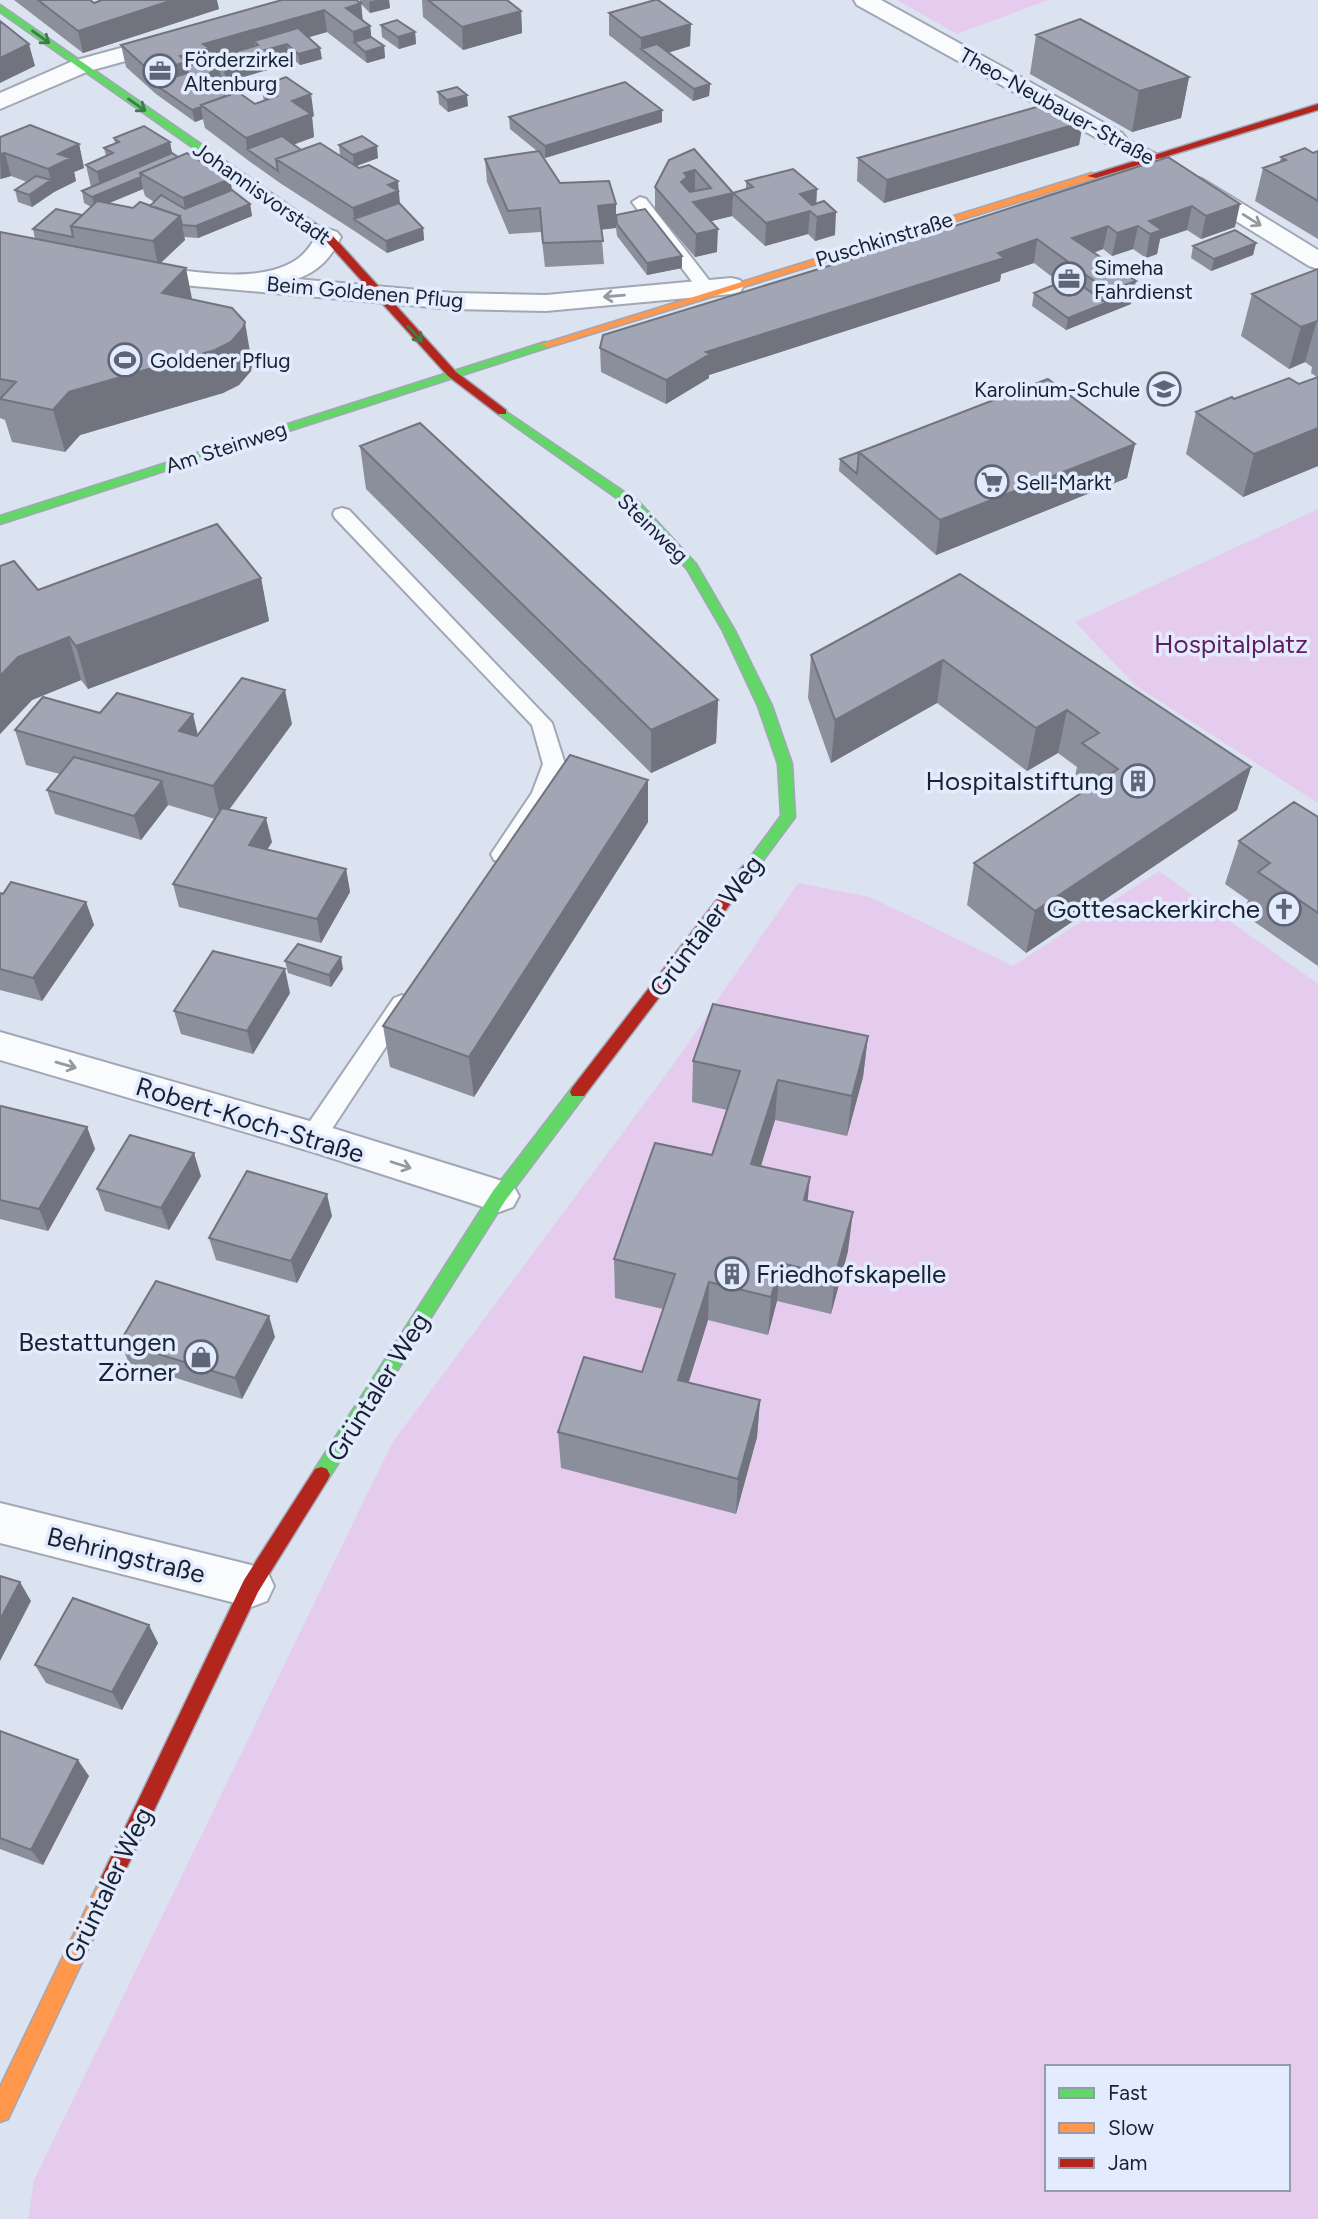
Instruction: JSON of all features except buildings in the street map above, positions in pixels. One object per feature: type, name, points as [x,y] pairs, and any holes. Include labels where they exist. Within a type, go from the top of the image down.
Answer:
[{"type":"street","name":"Theo-Neubauer-Straße","points":[[865,0],[1114,138]]},
{"type":"street","name":"Johannisvorstadt","points":[[0,8],[328,237],[452,374]]},
{"type":"street","points":[[0,102],[81,66],[196,34]]},
{"type":"street","name":"Puschkinstraße","points":[[452,374],[719,287],[1318,107]]},
{"type":"street","name":"Theo-Neubauer-Straße","points":[[1153,158],[1318,261]]},
{"type":"street","points":[[246,282],[289,272],[309,264],[321,255],[328,237]]},
{"type":"street","name":"Beim Goldenen Pflug","points":[[108,269],[453,301],[546,303],[719,287]]},
{"type":"street","name":"Am Steinweg","points":[[0,520],[452,374]]},
{"type":"street","name":"Steinweg","points":[[452,374],[635,505],[692,567],[729,631],[765,706]]},
{"type":"street","name":"Grüntaler Weg","points":[[0,2111],[251,1586],[499,1196],[788,817],[785,764],[765,706]]},
{"type":"street","name":"Robert-Koch-Straße","points":[[0,1046],[313,1137],[499,1196]]},
{"type":"street","name":"Behringstraße","points":[[0,1523],[251,1586]]},
{"type":"lane","name":"Theo-Neubauer-Straße","points":[[1114,138],[1153,158]]},
{"type":"lane","points":[[640,202],[719,287]]},
{"type":"lane","points":[[342,514],[542,723],[554,764],[542,795],[489,875]]},
{"type":"lane","points":[[313,1137],[412,989]]},
{"type":"green space","points":[[897,0],[1048,0],[957,34]]},
{"type":"green space","name":"Hospitalplatz","points":[[1318,509],[1318,803],[1136,686],[1075,622]]},
{"type":"green space","points":[[1159,871],[1318,984],[1318,2219],[28,2219],[34,2180],[392,1443],[673,1065],[798,883],[870,897],[1013,966]]},
{"type":"traffic: fast","points":[[0,8],[273,199]]},
{"type":"traffic: fast","points":[[0,520],[545,345]]},
{"type":"traffic: fast","points":[[502,412],[635,505],[692,567],[729,631],[765,706],[785,764],[788,817],[748,870]]},
{"type":"traffic: fast","points":[[321,1475],[499,1196],[578,1092]]},
{"type":"traffic: slow","points":[[545,345],[1092,176]]},
{"type":"traffic: slow","points":[[0,2111],[109,1883]]},
{"type":"traffic: jam","points":[[1092,176],[1318,107]]},
{"type":"traffic: jam","points":[[273,199],[328,237],[452,374],[502,412]]},
{"type":"traffic: jam","points":[[578,1092],[748,870]]},
{"type":"traffic: jam","points":[[109,1883],[251,1586],[321,1475]]},
{"type":"place","name":"Förderzirkel Altenburg","points":[[160,71]]},
{"type":"place","name":"Simeha Fahrdienst","points":[[1069,279]]},
{"type":"place","name":"Goldener Pflug","points":[[125,360]]},
{"type":"place","name":"Karolinum-Schule","points":[[1164,389]]},
{"type":"place","name":"Sell-Markt","points":[[992,482]]},
{"type":"place","name":"Hospitalstiftung","points":[[1138,781]]},
{"type":"place","name":"Gottesackerkirche","points":[[1284,909]]},
{"type":"place","name":"Friedhofskapelle","points":[[732,1274]]},
{"type":"place","name":"Bestattungen Zörner","points":[[201,1357]]}]
